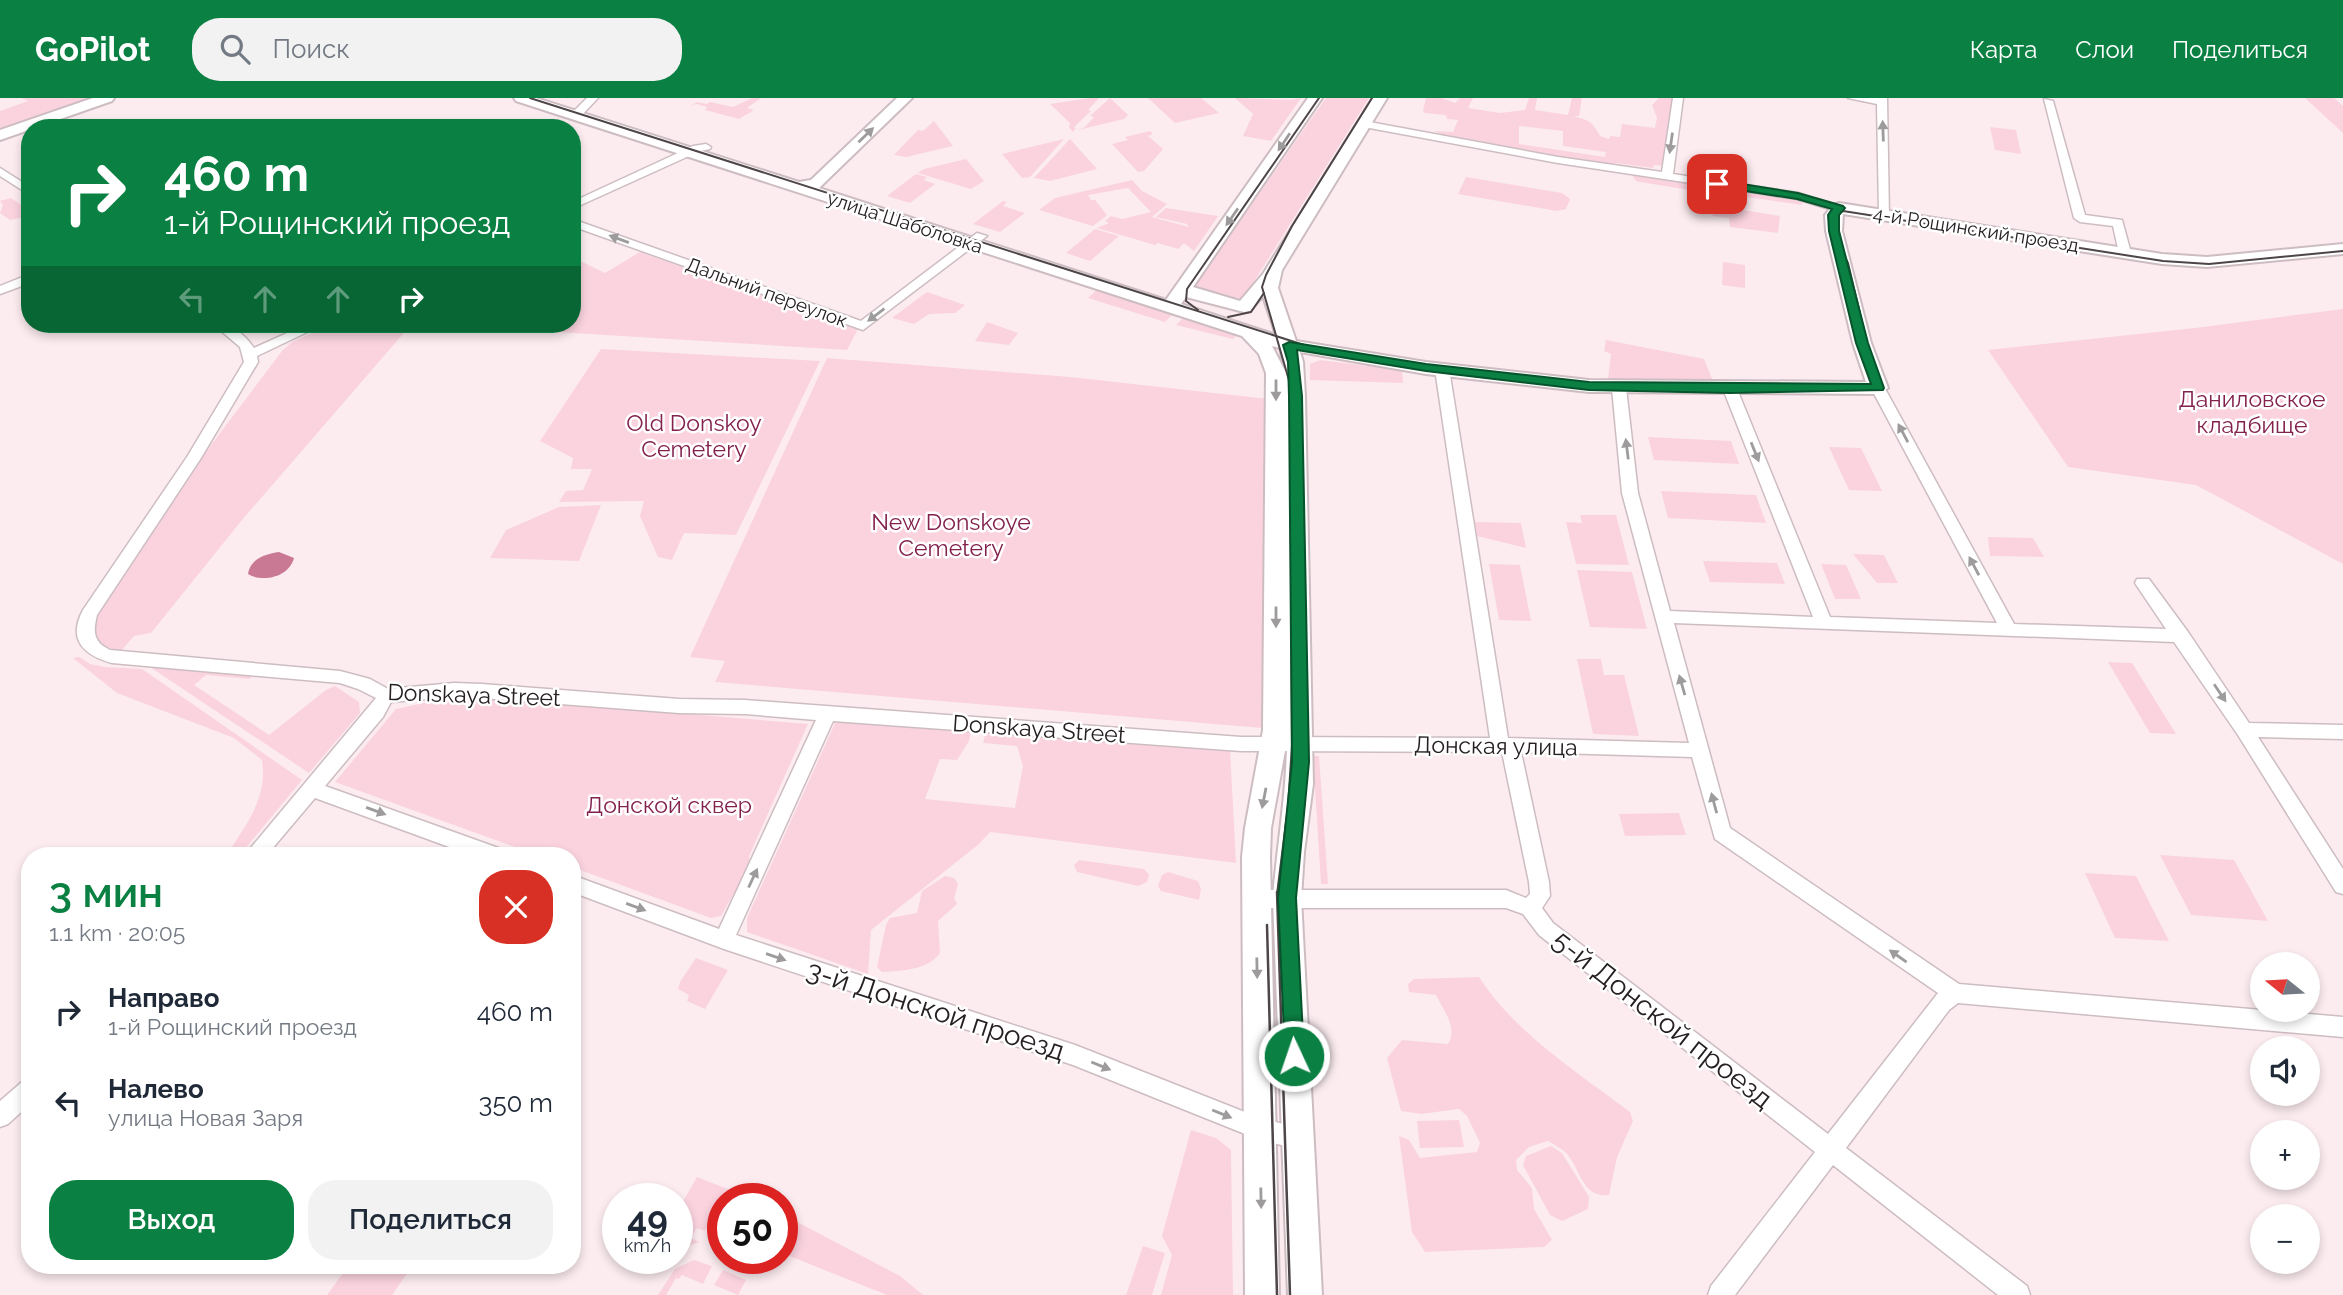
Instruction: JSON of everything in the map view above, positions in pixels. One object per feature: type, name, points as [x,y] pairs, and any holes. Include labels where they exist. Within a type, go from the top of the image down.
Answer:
[{"type":"main road","points":[[46,119],[107,98]]},
{"type":"main road","name":"улица Шаболовка","points":[[521,98],[581,106],[690,150],[817,183],[976,240]]},
{"type":"main road","name":"улица Шаболовка","points":[[548,98],[581,106],[690,150],[794,187],[1177,298],[1279,343]]},
{"type":"main road","points":[[794,187],[817,183],[905,98]]},
{"type":"main road","points":[[1315,98],[1177,298],[1244,307],[1271,276],[1380,98]]},
{"type":"main road","points":[[0,135],[21,128]]},
{"type":"main road","points":[[1839,208],[1833,215],[1834,231],[1862,343],[1878,388]]},
{"type":"main road","name":"4-й Рощинский проезд","points":[[1839,208],[2162,259],[2207,261],[2343,249]]},
{"type":"main road","points":[[1271,276],[1269,288],[1279,343],[1294,362],[1287,745],[1299,795],[1290,852],[1287,898],[1305,1295]]},
{"type":"main road","name":"улица Шаболовка","points":[[1177,298],[1247,332],[1279,343],[1442,369],[1619,388],[1878,388]]},
{"type":"main road","points":[[1262,1295],[1256,899],[1258,828],[1287,745]]},
{"type":"street","points":[[1667,176],[1678,98]]},
{"type":"street","points":[[1853,98],[1882,100],[1885,215]]},
{"type":"street","points":[[2048,101],[2080,218],[2118,223],[2126,253]]},
{"type":"street","name":"4-й Рощинский проезд","points":[[1364,124],[1558,160],[1798,196],[1839,208]]},
{"type":"street","points":[[581,202],[690,150]]},
{"type":"street","points":[[0,171],[21,185]]},
{"type":"street","name":"Дальний переулок","points":[[581,225],[863,326],[976,240]]},
{"type":"street","points":[[0,290],[21,282]]},
{"type":"street","points":[[232,333],[240,338],[251,354],[297,333]]},
{"type":"street","name":"Donskaya Street","points":[[251,354],[251,362],[194,458],[89,614],[84,630],[89,645],[97,652],[112,657],[340,677],[364,684],[386,696],[463,690],[1287,745]]},
{"type":"street","points":[[1256,899],[1506,899],[1530,908],[1540,896],[1539,882],[1505,745],[1442,369]]},
{"type":"street","points":[[1619,388],[1630,493],[1722,833],[1955,993],[2343,1027]]},
{"type":"street","points":[[1878,388],[2009,630]]},
{"type":"street","points":[[1730,389],[1824,623]]},
{"type":"street","points":[[2143,583],[2182,636],[2343,886]]},
{"type":"street","points":[[1662,617],[2182,636]]},
{"type":"street","points":[[262,847],[377,712],[386,696]]},
{"type":"street","points":[[724,940],[827,714]]},
{"type":"street","points":[[2244,730],[2343,732]]},
{"type":"street","name":"Донская улица","points":[[1287,745],[1505,745],[1700,750]]},
{"type":"street","points":[[312,789],[472,847]]},
{"type":"street","name":"3-й Донской проезд","points":[[581,886],[724,940],[1074,1055],[1260,1129],[1298,1138]]},
{"type":"street","name":"5-й Донской проезд","points":[[1530,908],[1546,929],[2018,1295]]},
{"type":"street","points":[[1720,1295],[1942,1003],[1955,993]]},
{"type":"street","points":[[0,1116],[21,1097]]},
{"type":"green space","points":[[22,98],[91,98],[29,119],[21,119],[21,122],[0,129],[0,111],[28,101]]},
{"type":"green space","points":[[752,98],[761,98],[747,108],[754,110],[739,119],[705,110],[707,107],[696,104],[690,106],[697,102],[710,102],[733,107]]},
{"type":"green space","points":[[1099,98],[1088,110],[1091,111],[1074,127],[1076,128],[1073,132],[1069,127],[1070,123],[1050,104]]},
{"type":"green space","points":[[1110,98],[1128,115],[1124,119],[1078,130],[1085,127],[1094,117],[1090,116]]},
{"type":"green space","points":[[1148,98],[1201,98],[1219,113],[1175,123]]},
{"type":"green space","points":[[1235,98],[1301,98],[1271,141],[1243,136],[1253,114]]},
{"type":"green space","points":[[1326,98],[1369,98],[1243,299],[1193,288]]},
{"type":"green space","points":[[1426,98],[1442,98],[1455,103],[1460,98],[1473,98],[1468,108],[1500,113],[1525,110],[1529,98],[1537,98],[1535,110],[1568,115],[1572,98],[1582,98],[1579,116],[1572,116],[1589,122],[1600,136],[1609,139],[1610,136],[1620,137],[1622,124],[1655,128],[1657,118],[1652,105],[1659,98],[1674,98],[1664,166],[1654,165],[1653,168],[1615,163],[1616,166],[1454,140],[1434,131],[1453,132],[1458,120],[1423,111]],"holes":[[[1519,126],[1563,131],[1563,146],[1606,152],[1605,157],[1519,144]]]},
{"type":"green space","points":[[2305,98],[2334,98],[2343,106],[2343,133]]},
{"type":"green space","points":[[934,121],[953,146],[906,157],[894,155],[918,130],[923,131]]},
{"type":"green space","points":[[1990,127],[2016,130],[2021,154],[1995,150]]},
{"type":"green space","points":[[1150,131],[1153,134],[1148,136],[1163,149],[1144,171],[1138,172],[1112,144],[1128,140],[1125,137]]},
{"type":"green space","points":[[1064,139],[1030,177],[1022,178],[1002,154]]},
{"type":"green space","points":[[1070,139],[1097,169],[1050,181],[1034,178]]},
{"type":"green space","points":[[966,159],[984,181],[971,189],[918,173],[924,169]]},
{"type":"green space","points":[[1630,172],[1792,198],[1802,200],[1802,205],[1732,195],[1730,208],[1780,216],[1778,233],[1730,227],[1729,218],[1711,216],[1721,210],[1702,192],[1636,181]]},
{"type":"green space","points":[[916,174],[927,177],[924,180],[935,184],[910,203],[887,196]]},
{"type":"green space","points":[[1466,177],[1562,193],[1570,199],[1566,209],[1557,211],[1458,194]]},
{"type":"green space","points":[[1132,180],[1142,191],[1167,204],[1131,235],[1152,217],[1189,227],[1187,224],[1156,217],[1166,208],[1218,216],[1194,251],[1184,243],[1178,249],[1097,228],[1109,223],[1105,221],[1111,216],[1122,219],[1151,212],[1128,188],[1088,195],[1107,215],[1093,226],[1039,210],[1055,198]]},
{"type":"green space","points":[[11,198],[21,205],[21,218],[10,220],[0,213],[3,205],[0,201]]},
{"type":"green space","points":[[1003,201],[1007,202],[1003,206],[1025,213],[1000,232],[973,224]]},
{"type":"green space","points":[[1095,229],[1119,236],[1090,261],[1066,253]]},
{"type":"green space","points":[[640,252],[858,329],[847,350],[572,333],[581,333],[581,261],[605,273]]},
{"type":"green space","points":[[1723,262],[1745,265],[1745,288],[1722,285]]},
{"type":"green space","points":[[1099,288],[1174,313],[1165,322],[1088,298]]},
{"type":"green space","points":[[927,292],[965,305],[955,313],[929,314],[914,324],[892,318]]},
{"type":"green space","name":"Даниловское кладбище","points":[[2343,309],[2343,564],[2196,485],[2068,467],[1988,350],[2195,328]]},
{"type":"green space","points":[[1185,316],[1239,333],[1233,339],[1176,325]]},
{"type":"green space","points":[[987,322],[1018,333],[1009,345],[975,341]]},
{"type":"green space","points":[[312,333],[404,333],[242,520],[151,633],[134,636],[120,652],[97,643],[92,625],[99,610],[205,453],[282,351],[292,342]]},
{"type":"green space","points":[[1606,340],[1704,359],[1713,381],[1608,379],[1611,354],[1604,351]]},
{"type":"green space","name":"Old Donskoy Cemetery","points":[[601,349],[820,361],[736,535],[684,533],[672,560],[658,557],[640,516],[644,501],[559,502],[566,491],[583,490],[592,469],[571,469],[573,458],[540,441]]},
{"type":"green space","name":"New Donskoye Cemetery","points":[[827,358],[1070,377],[1268,399],[1262,728],[715,682],[725,661],[690,657]]},
{"type":"green space","points":[[1320,360],[1402,370],[1403,383],[1310,380],[1310,364]]},
{"type":"green space","points":[[1648,437],[1731,441],[1739,464],[1654,460]]},
{"type":"green space","points":[[1829,447],[1861,448],[1882,491],[1849,490]]},
{"type":"green space","points":[[1661,491],[1756,495],[1766,523],[1668,518]]},
{"type":"green space","points":[[601,505],[579,561],[490,558],[506,530],[559,507]]},
{"type":"green space","points":[[1580,515],[1616,515],[1629,565],[1576,564],[1566,522],[1582,523]]},
{"type":"green space","points":[[1475,522],[1521,523],[1526,548],[1477,536]]},
{"type":"green space","points":[[1988,537],[2033,538],[2044,557],[1990,556]]},
{"type":"green space","points":[[1853,554],[1884,555],[1898,583],[1877,583]]},
{"type":"green space","points":[[1703,561],[1777,563],[1785,584],[1710,582]]},
{"type":"green space","points":[[1489,564],[1520,565],[1531,621],[1499,620]]},
{"type":"green space","points":[[1821,564],[1846,565],[1861,599],[1835,599]]},
{"type":"green space","points":[[1577,570],[1632,572],[1647,629],[1590,627]]},
{"type":"green space","points":[[79,657],[90,664],[105,667],[142,669],[302,780],[246,847],[232,847],[259,799],[262,760],[234,738],[117,693],[73,658]]},
{"type":"green space","points":[[1577,659],[1601,659],[1604,675],[1624,675],[1639,736],[1593,734]]},
{"type":"green space","points":[[2108,662],[2132,663],[2176,734],[2150,733]]},
{"type":"green space","points":[[150,667],[252,675],[250,679],[206,675],[194,685],[269,735],[326,690],[335,686],[359,702],[360,713],[309,773]]},
{"type":"green space","name":"Донской сквер","points":[[461,695],[808,724],[749,856],[750,865],[721,916],[711,918],[581,870],[581,847],[515,847],[335,782],[396,709]]},
{"type":"green space","points":[[836,721],[971,732],[969,741],[957,760],[940,759],[925,799],[1015,808],[1023,766],[1017,746],[983,743],[986,732],[1230,748],[1236,863],[990,832],[979,844],[871,930],[868,974],[747,932],[747,918]]},
{"type":"green space","points":[[1313,756],[1319,756],[1328,884],[1321,884]]},
{"type":"green space","points":[[1679,813],[1686,835],[1625,836],[1619,814]]},
{"type":"green space","points":[[2160,855],[2234,860],[2268,921],[2191,915]]},
{"type":"green space","points":[[1079,860],[1144,869],[1149,875],[1147,882],[1138,886],[1077,872],[1074,865]]},
{"type":"green space","points":[[1168,872],[1198,881],[1201,889],[1199,900],[1161,891],[1158,886],[1162,875]]},
{"type":"green space","points":[[2085,873],[2136,876],[2169,941],[2115,938]]},
{"type":"green space","points":[[945,876],[954,878],[958,884],[954,898],[957,904],[938,921],[940,953],[922,966],[882,972],[877,967],[890,918],[917,913],[922,891]]},
{"type":"green space","points":[[696,958],[728,970],[705,1009],[687,1001],[689,995],[678,989]]},
{"type":"green space","points":[[1479,977],[1510,1016],[1529,1034],[1630,1112],[1633,1121],[1617,1157],[1609,1195],[1600,1195],[1588,1188],[1567,1154],[1548,1141],[1529,1147],[1516,1160],[1517,1170],[1532,1188],[1534,1209],[1552,1240],[1544,1247],[1425,1252],[1412,1232],[1399,1136],[1409,1140],[1420,1158],[1477,1152],[1480,1143],[1467,1116],[1459,1109],[1421,1114],[1401,1111],[1387,1058],[1402,1040],[1448,1044],[1451,1038],[1449,1020],[1436,995],[1409,992],[1408,984],[1414,979]]},
{"type":"green space","points":[[1459,1120],[1464,1147],[1420,1148],[1417,1121]]},
{"type":"green space","points":[[1191,1130],[1216,1138],[1231,1150],[1233,1295],[1161,1295],[1172,1255],[1162,1236]]},
{"type":"green space","points":[[1551,1146],[1562,1153],[1589,1197],[1588,1209],[1562,1221],[1550,1215],[1523,1165],[1526,1156]]},
{"type":"green space","points":[[697,1177],[712,1183],[707,1183],[707,1227],[705,1231],[697,1228],[693,1235],[693,1184]]},
{"type":"green space","points":[[798,1222],[900,1276],[923,1295],[887,1295],[798,1259]]},
{"type":"green space","points":[[1143,1246],[1165,1253],[1152,1295],[1126,1295]]},
{"type":"green space","points":[[693,1260],[707,1264],[708,1274],[703,1284],[682,1275],[679,1279],[676,1278],[666,1295],[658,1295],[672,1274],[693,1274]]},
{"type":"green space","points":[[342,1274],[407,1274],[392,1295],[327,1295]]},
{"type":"green space","points":[[721,1274],[732,1274],[746,1280],[738,1295],[714,1285]]},
{"type":"shaded area","points":[[279,552],[294,558],[287,570],[268,578],[248,574],[259,558]]},
{"type":"tram line","points":[[530,98],[1276,336]]},
{"type":"tram line","points":[[1198,310],[1186,301],[1187,289],[1319,98]]},
{"type":"tram line","points":[[1264,293],[1262,287],[1266,275],[1292,226],[1372,98]]},
{"type":"tram line","points":[[1276,336],[1326,352],[1426,369],[1590,389],[1865,390],[1876,387],[1880,380],[1867,343],[1848,263],[1829,227],[1831,216],[1843,211],[2163,261],[2209,264],[2343,251]]},
{"type":"tram line","points":[[1228,317],[1251,312],[1264,293]]},
{"type":"tram line","points":[[1264,293],[1276,336]]},
{"type":"tram line","points":[[1276,336],[1290,384],[1292,745],[1288,806],[1277,894]]},
{"type":"tram line","points":[[1277,894],[1290,1295]]},
{"type":"tram line","points":[[1267,925],[1277,1295]]},
{"type":"route","points":[[1294,1056],[1287,898],[1290,852],[1298,807],[1300,762],[1295,396],[1294,362],[1289,345],[1426,368],[1589,386],[1878,388],[1862,343],[1832,222],[1834,210],[1839,208],[1826,202],[1798,196],[1717,184]]}]
